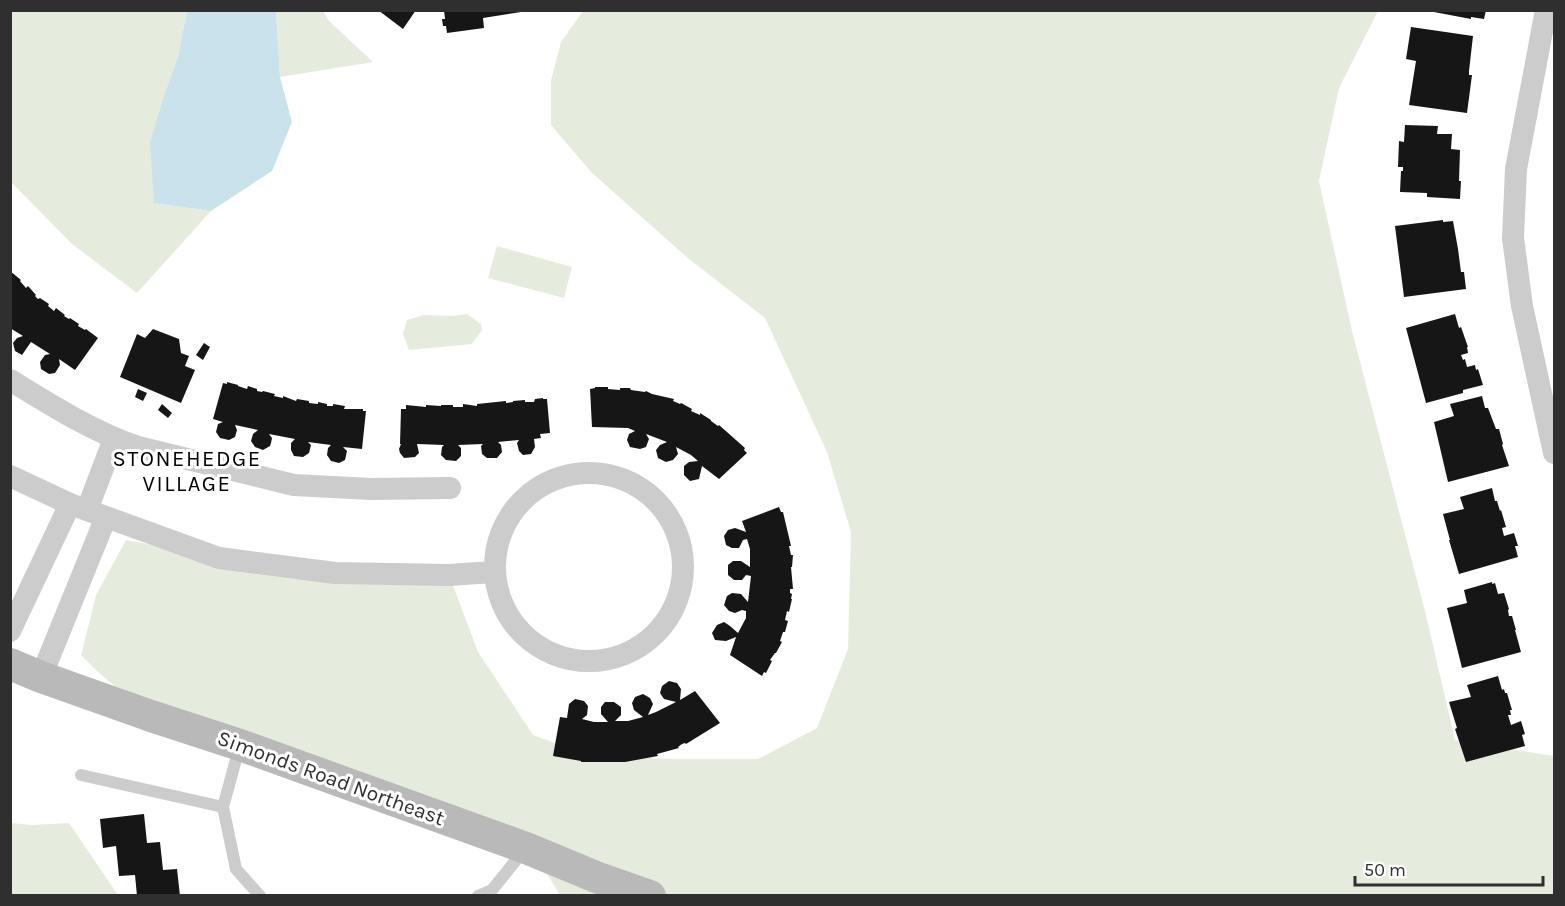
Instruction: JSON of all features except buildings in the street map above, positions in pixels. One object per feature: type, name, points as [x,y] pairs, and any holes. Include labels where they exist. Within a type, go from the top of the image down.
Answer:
[{"type":"main road","name":"Simonds Road Northeast","points":[[24,674],[240,746],[526,848],[650,896]]},
{"type":"street","points":[[1546,10],[1516,169],[1513,238],[1522,306],[1553,438]]},
{"type":"street","points":[[10,380],[114,439],[148,449],[294,485],[372,489],[450,489]]},
{"type":"street","points":[[24,674],[114,439]]},
{"type":"street","points":[[584,472],[621,477],[653,496],[676,526],[685,562],[680,598],[661,631],[631,653],[595,663],[557,657],[525,638],[503,609],[494,572],[499,535],[518,504],[548,481],[584,472]]},
{"type":"street","points":[[10,476],[88,510],[219,558],[335,573],[449,575],[494,572]]},
{"type":"street","points":[[10,631],[88,510]]},
{"type":"lane","points":[[240,746],[223,807],[236,868],[260,896]]},
{"type":"lane","points":[[81,775],[223,807]]},
{"type":"lane","points":[[478,896],[492,890],[526,848]]},
{"type":"green space","points":[[10,11],[187,11],[178,57],[166,90],[154,203],[211,211],[137,293],[72,244],[11,182]]},
{"type":"green space","points":[[276,11],[323,11],[329,21],[373,62],[280,77]]},
{"type":"green space","points":[[583,11],[1378,11],[1339,88],[1319,181],[1352,331],[1426,615],[1455,740],[1554,756],[1554,895],[560,895],[534,853],[151,716],[98,672],[81,655],[96,595],[126,540],[219,558],[449,575],[478,652],[533,735],[589,756],[758,759],[817,728],[848,649],[851,532],[827,452],[765,318],[689,259],[592,173],[551,125],[551,80],[561,42]]},
{"type":"green space","points":[[497,246],[572,267],[564,298],[488,278]]},
{"type":"green space","points":[[467,314],[481,324],[482,330],[472,344],[409,350],[403,334],[407,320],[424,315]]},
{"type":"green space","points":[[11,823],[31,825],[69,823],[118,895],[11,895]]},
{"type":"water","points":[[187,11],[276,11],[280,77],[292,122],[272,171],[211,211],[154,203],[150,142],[178,57]]},
{"type":"district","name":"STONEHEDGE VILLAGE","points":[[187,470]]}]
